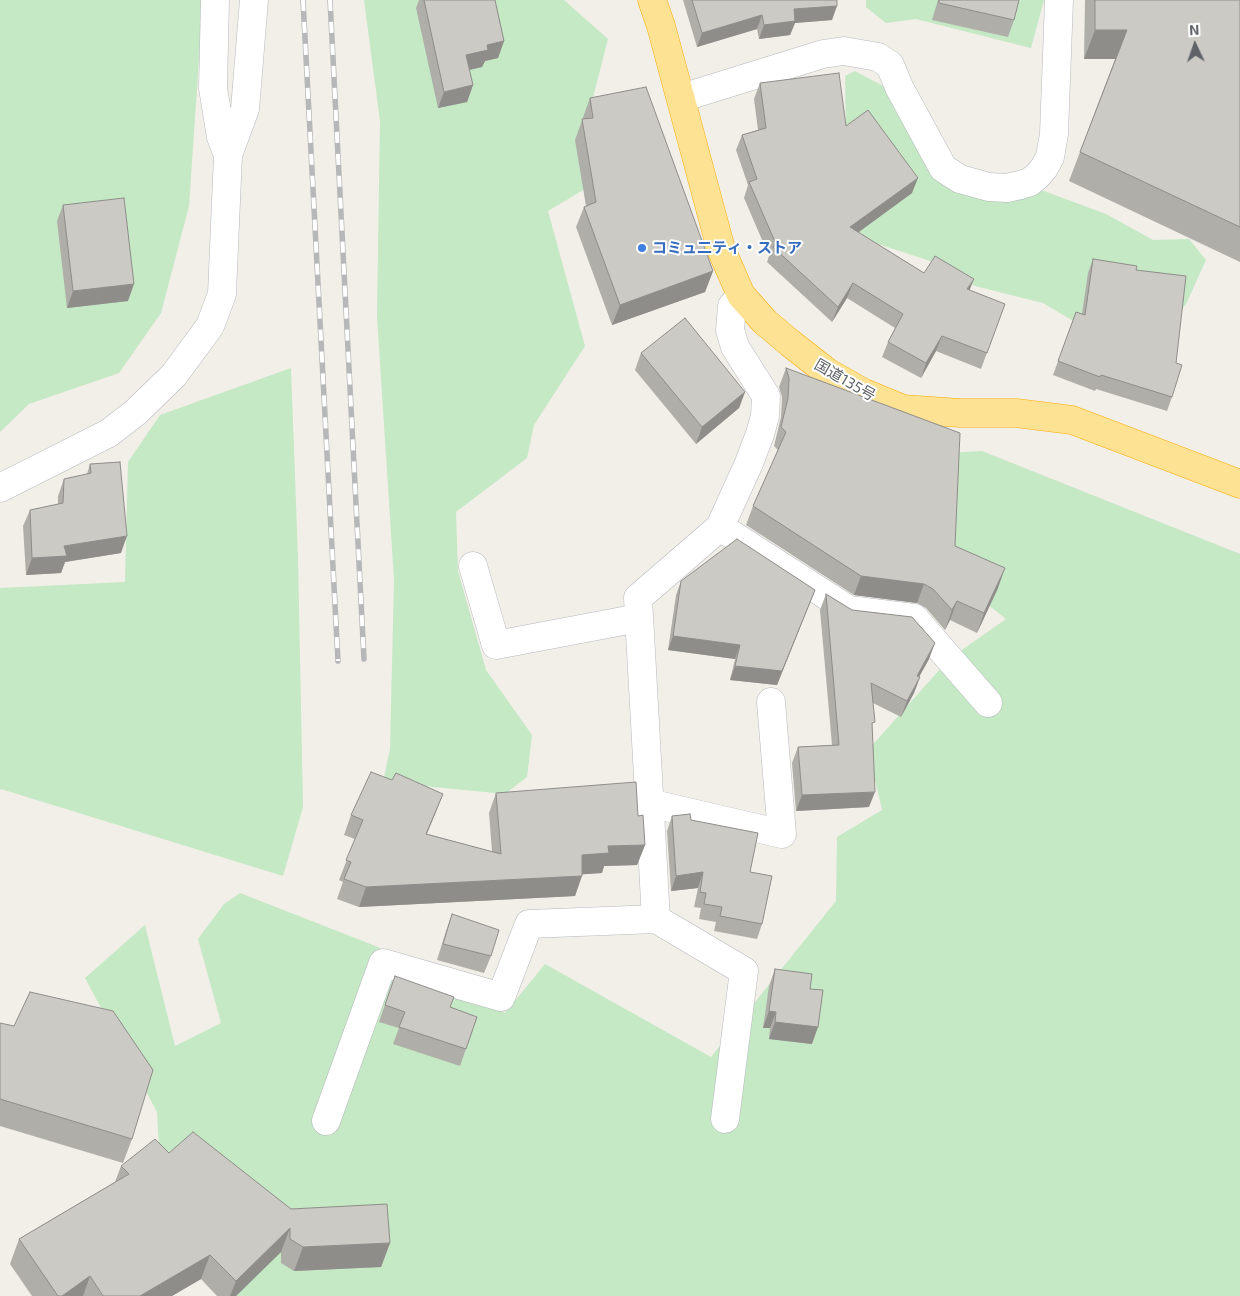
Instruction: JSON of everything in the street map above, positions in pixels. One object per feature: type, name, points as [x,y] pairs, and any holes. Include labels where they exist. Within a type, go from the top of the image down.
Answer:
[{"type":"highway","name":"国道135号","points":[[652,0],[681,98],[721,249],[741,295],[765,322],[826,372],[864,393],[903,409],[960,413],[1016,413],[1072,420],[1240,484]]},
{"type":"street","points":[[215,0],[212,88],[221,137],[228,155]]},
{"type":"street","points":[[0,488],[109,433],[130,418],[174,375],[210,326],[222,294],[228,155],[245,109],[254,0]]},
{"type":"street","points":[[681,98],[823,54],[844,51],[878,57],[890,65],[899,87],[943,168],[960,179],[989,188],[1007,188],[1020,185],[1030,182],[1038,175],[1050,157],[1054,134],[1059,0]]},
{"type":"street","points":[[656,919],[638,598],[720,527],[749,462],[765,416],[766,396],[736,347],[730,330],[732,306],[741,295]]},
{"type":"street","points":[[720,527],[849,610],[914,618],[988,703]]},
{"type":"street","points":[[473,566],[496,645],[639,618]]},
{"type":"street","points":[[649,803],[782,834],[770,702]]},
{"type":"street","points":[[326,1121],[383,963],[501,997],[529,924],[656,919],[744,971],[725,1119]]},
{"type":"green space","points":[[0,0],[203,0],[189,206],[161,313],[119,373],[29,404],[0,432]]},
{"type":"green space","points":[[364,0],[564,0],[608,39],[587,121],[595,183],[548,211],[585,346],[534,425],[527,458],[456,512],[458,571],[486,670],[532,735],[527,777],[505,794],[383,782],[390,749],[394,580],[377,316],[380,121]]},
{"type":"green space","points":[[866,0],[1044,0],[1031,48],[916,19],[886,23],[866,7]]},
{"type":"green space","points":[[855,71],[885,87],[932,174],[1006,197],[1044,191],[1106,214],[1153,240],[1189,239],[1206,260],[1186,304],[1160,336],[1087,329],[1043,303],[975,286],[933,262],[863,239],[814,215],[846,126],[845,76]]},
{"type":"green space","points":[[291,368],[298,558],[303,807],[283,876],[0,790],[0,588],[125,582],[128,462],[160,415]]},
{"type":"green space","points":[[982,451],[1240,554],[1240,1296],[237,1296],[160,1165],[157,1112],[85,978],[145,925],[175,1046],[221,1023],[198,939],[224,904],[240,893],[378,947],[505,1013],[545,964],[711,1057],[836,901],[837,837],[882,810],[868,750],[949,659],[1006,619],[914,546],[945,453]]},
{"type":"building","points":[[424,0],[495,0],[504,41],[487,45],[488,50],[466,55],[473,85],[444,92]]},
{"type":"building","points":[[692,0],[837,0],[837,6],[794,9],[795,21],[764,25],[762,15],[702,33]]},
{"type":"building","points":[[939,0],[1019,0],[1014,20],[939,3]]},
{"type":"building","points":[[1095,0],[1240,0],[1240,227],[1080,152],[1127,30],[1095,30]]},
{"type":"building","points":[[839,73],[846,126],[868,110],[918,178],[850,227],[924,273],[935,256],[974,279],[967,289],[1005,304],[987,353],[942,336],[926,363],[888,342],[903,314],[853,283],[838,307],[773,247],[776,244],[749,182],[757,179],[742,135],[766,128],[760,83]]},
{"type":"building","points":[[646,87],[713,271],[620,305],[584,207],[596,202],[582,119],[593,118],[590,98]]},
{"type":"building","points":[[124,198],[134,284],[73,291],[63,205]]},
{"type":"building","points":[[1093,259],[1137,266],[1136,270],[1186,276],[1176,363],[1182,365],[1172,397],[1101,375],[1100,377],[1058,361],[1076,312],[1085,315]]},
{"type":"building","points":[[685,318],[745,392],[702,427],[641,353]]},
{"type":"building","points":[[786,368],[960,433],[955,546],[1005,568],[984,613],[957,601],[952,610],[933,589],[924,584],[861,576],[753,506],[786,432],[781,427],[788,398],[789,378]]},
{"type":"building","points":[[120,462],[127,536],[64,546],[67,556],[32,558],[30,510],[63,503],[64,479],[91,473],[90,464]]},
{"type":"building","points":[[737,539],[815,590],[782,671],[735,666],[740,645],[673,636],[681,581]]},
{"type":"building","points":[[826,594],[852,610],[912,617],[935,643],[917,676],[920,677],[907,701],[871,683],[875,722],[872,723],[875,792],[802,795],[798,747],[839,745]]},
{"type":"building","points":[[371,772],[392,780],[396,773],[443,794],[426,834],[501,854],[496,793],[636,782],[638,816],[643,815],[645,845],[608,846],[609,853],[582,855],[582,876],[366,887],[344,879],[351,862],[346,860],[363,820],[351,815]]},
{"type":"building","points":[[690,814],[691,820],[758,833],[750,872],[772,876],[762,924],[720,916],[722,907],[704,904],[706,893],[700,892],[703,872],[676,876],[672,816]]},
{"type":"building","points":[[452,914],[499,930],[491,956],[443,944]]},
{"type":"building","points":[[775,969],[812,974],[810,989],[823,990],[818,1027],[775,1022],[776,1012],[769,1011]]},
{"type":"building","points":[[395,976],[454,997],[450,1007],[477,1017],[466,1049],[399,1027],[405,1012],[385,1005]]},
{"type":"building","points":[[30,992],[113,1011],[153,1070],[132,1139],[0,1099],[0,1023],[14,1026]]},
{"type":"building","points":[[193,1132],[291,1209],[387,1204],[390,1243],[303,1247],[290,1239],[290,1228],[236,1281],[210,1255],[140,1296],[103,1296],[90,1276],[62,1296],[58,1296],[19,1239],[129,1174],[121,1166],[155,1139],[169,1153]]},
{"type":"railway","points":[[303,0],[338,661]]},
{"type":"railway","points":[[330,0],[364,659]]},
{"type":"place","name":"コミュ二ティ・ストア","points":[[642,248]]}]
